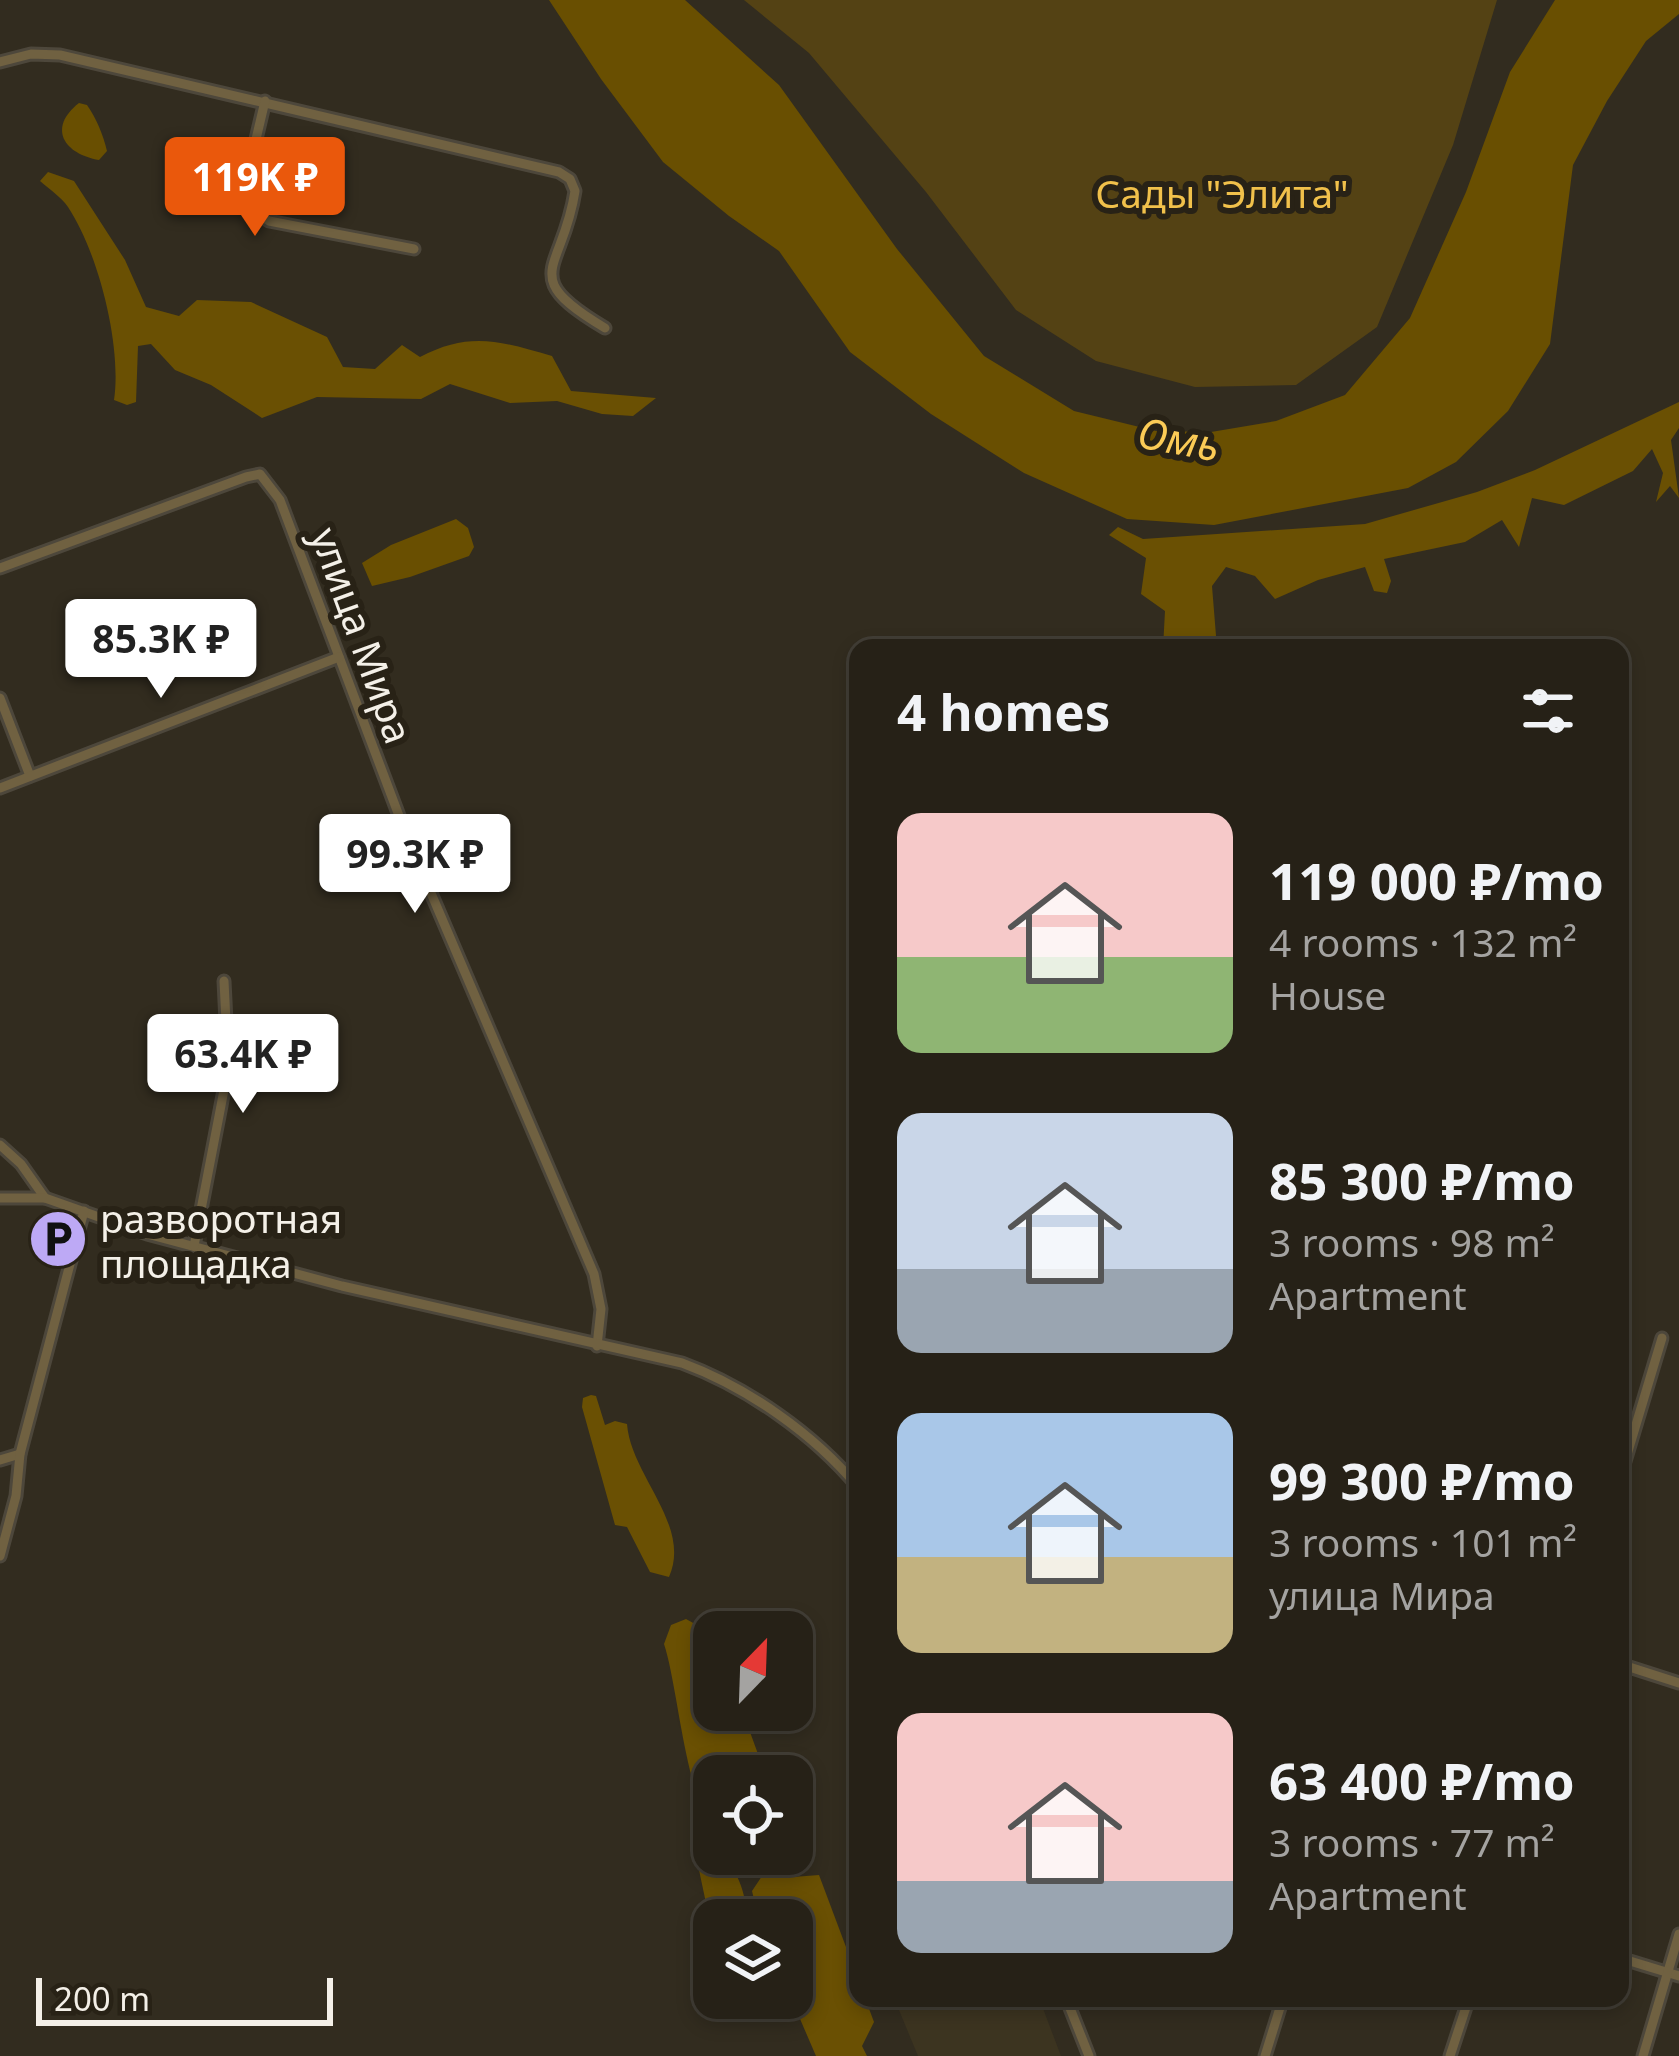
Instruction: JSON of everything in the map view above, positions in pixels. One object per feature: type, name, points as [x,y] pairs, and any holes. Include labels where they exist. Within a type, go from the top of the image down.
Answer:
[{"type":"street","points":[[0,62],[31,53],[60,55],[559,172],[570,179],[575,191],[550,272],[553,287],[562,301],[605,328]]},
{"type":"street","points":[[265,101],[248,173],[249,208],[269,221],[413,249]]},
{"type":"street","name":"улица Мира","points":[[0,568],[260,474],[280,500],[446,933],[593,1274],[601,1309],[593,1345]]},
{"type":"street","points":[[0,788],[339,656]]},
{"type":"street","points":[[0,698],[30,776]]},
{"type":"street","points":[[194,1246],[224,1090],[224,981]]},
{"type":"street","points":[[0,1145],[21,1164],[45,1198]]},
{"type":"street","points":[[0,1198],[45,1198],[194,1246],[342,1286],[682,1363],[723,1381],[816,1444],[849,1478]]},
{"type":"street","points":[[0,1556],[16,1496],[20,1454],[84,1211]]},
{"type":"street","points":[[1629,1448],[1662,1338]]},
{"type":"street","points":[[0,1460],[20,1454]]},
{"type":"street","points":[[1629,1667],[1679,1683]]},
{"type":"street","points":[[1643,2056],[1674,1974],[1679,1934]]},
{"type":"street","points":[[1629,1961],[1674,1974]]},
{"type":"street","points":[[1070,2007],[1089,2056]]},
{"type":"street","points":[[1265,2056],[1280,2007]]},
{"type":"street","points":[[1450,2056],[1465,2007]]},
{"type":"shaded area","points":[[48,172],[74,181],[125,260],[146,307],[179,316],[197,300],[251,302],[327,337],[343,367],[375,369],[402,345],[420,357],[470,341],[501,343],[552,356],[571,391],[656,398],[633,416],[602,414],[557,401],[510,403],[450,384],[421,399],[317,397],[262,418],[211,385],[175,370],[151,344],[138,346],[136,402],[127,405],[114,400],[115,354],[98,275],[68,207],[40,181]]},
{"type":"shaded area","points":[[1679,402],[1679,428],[1671,440],[1679,498],[1670,486],[1656,502],[1663,473],[1652,449],[1633,471],[1564,505],[1532,498],[1519,547],[1502,520],[1465,542],[1384,559],[1391,581],[1387,593],[1374,591],[1365,567],[1275,599],[1255,576],[1226,567],[1212,586],[1216,639],[1163,639],[1165,611],[1141,594],[1146,558],[1109,535],[1118,527],[1143,539],[1365,524],[1535,470]]},
{"type":"shaded area","points":[[596,1396],[605,1425],[627,1424],[638,1463],[673,1538],[669,1577],[650,1572],[627,1527],[615,1525],[582,1407],[583,1398]]},
{"type":"shaded area","points":[[686,1619],[693,1623],[693,1731],[750,1731],[758,1755],[693,1755],[693,1780],[664,1644],[671,1625]]},
{"type":"shaded area","points":[[700,1875],[736,1875],[745,1899],[705,1899]]},
{"type":"shaded area","points":[[764,1875],[819,1875],[849,1955],[849,2007],[868,2007],[874,2022],[862,2046],[867,2056],[816,2056],[800,2019],[813,2019],[813,1899],[754,1899],[752,1891]]},
{"type":"shaded area","points":[[898,2007],[1042,2007],[1061,2056],[918,2056]]},
{"type":"green space","name":"Сады \"Элита\"","points":[[744,0],[1497,0],[1453,145],[1377,327],[1296,385],[1195,387],[1096,361],[1016,310],[926,192],[809,53]]},
{"type":"water","name":"Омь","points":[[549,0],[685,0],[779,85],[897,249],[984,356],[1074,411],[1156,431],[1211,432],[1276,421],[1345,395],[1410,318],[1466,192],[1510,72],[1555,0],[1679,0],[1679,14],[1646,41],[1573,165],[1550,344],[1508,411],[1456,462],[1408,488],[1214,525],[1127,519],[1024,473],[931,414],[850,352],[779,251],[663,162]]},
{"type":"water","points":[[79,103],[87,105],[103,138],[107,151],[99,160],[77,152],[64,139],[64,122]]},
{"type":"water","points":[[456,519],[468,528],[474,547],[469,556],[372,586],[362,563],[391,545]]},
{"type":"place","name":"разворотная площадка","points":[[58,1239]]}]
